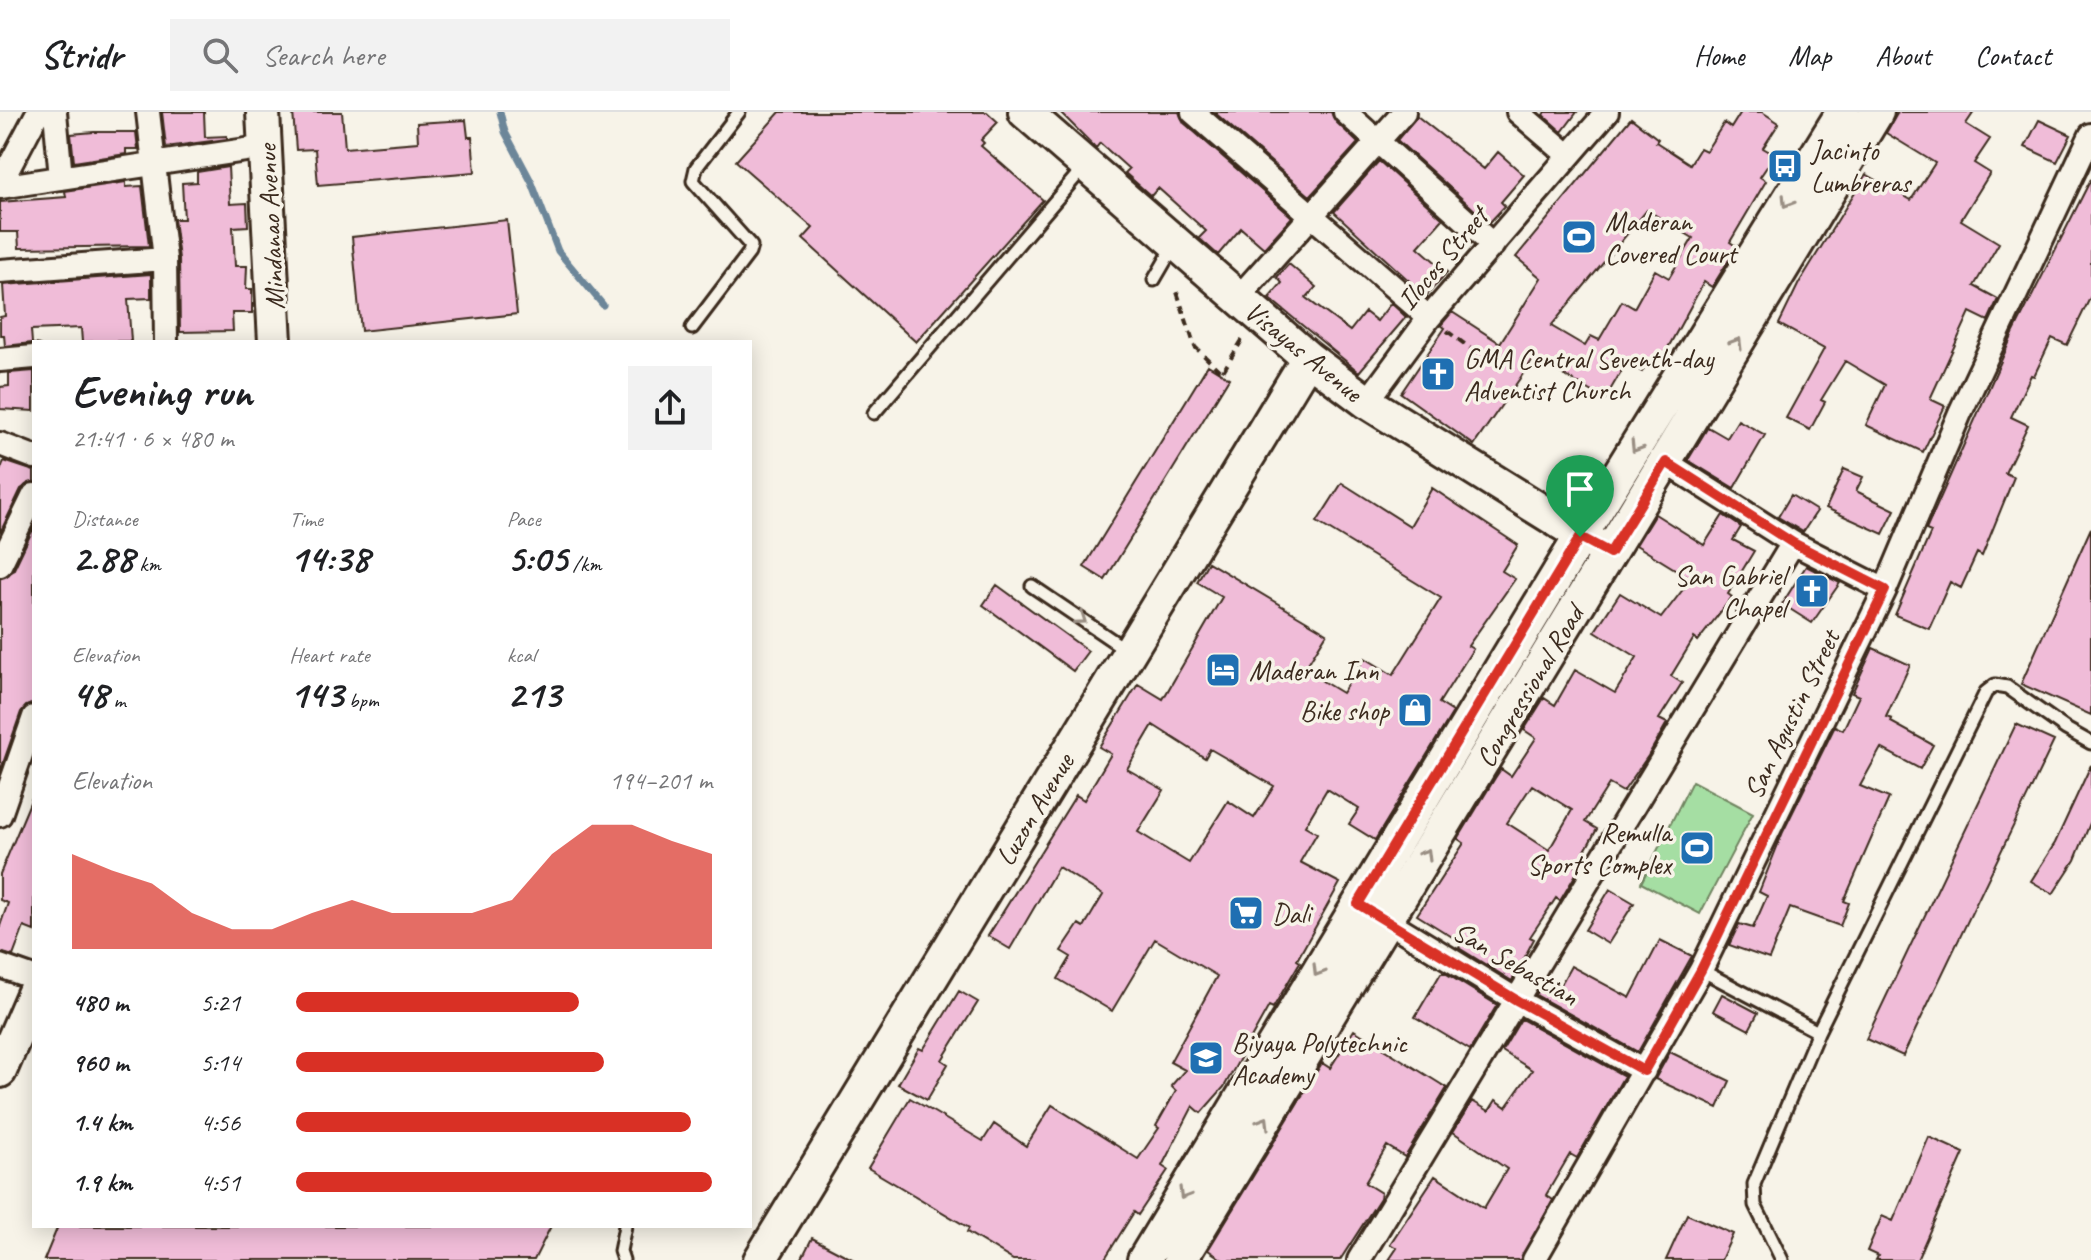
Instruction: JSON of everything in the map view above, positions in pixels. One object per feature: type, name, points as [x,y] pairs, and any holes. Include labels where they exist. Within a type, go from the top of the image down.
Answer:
[{"type":"main road","name":"Mindanao Avenue","points":[[263,112],[275,340]]},
{"type":"main road","name":"Congressional Road","points":[[1180,1260],[1386,921],[1491,716],[1524,661],[1580,537],[1843,112]]},
{"type":"main road","name":"Congressional Road","points":[[1524,661],[1610,553],[1877,112]]},
{"type":"main road","name":"Visayas Avenue","points":[[1033,115],[1086,166],[1308,358],[1367,402],[1610,553]]},
{"type":"main road","name":"Luzon Avenue","points":[[760,1260],[1308,358]]},
{"type":"main road","name":"Congressional Road","points":[[1144,1260],[1358,904],[1491,716]]},
{"type":"main road","points":[[0,1071],[32,997]]},
{"type":"street","points":[[0,185],[38,112]]},
{"type":"street","points":[[55,112],[61,178]]},
{"type":"street","points":[[148,112],[165,259],[166,340]]},
{"type":"street","points":[[1193,112],[1429,318]]},
{"type":"street","points":[[1345,112],[1493,245]]},
{"type":"street","points":[[1248,306],[1312,217],[1404,112]]},
{"type":"street","points":[[1518,112],[1567,154]]},
{"type":"street","name":"Ilocos Street","points":[[1367,402],[1429,318],[1567,154],[1607,112]]},
{"type":"street","name":"San Agustin Street","points":[[1534,1260],[1701,970],[1885,590],[1960,413],[2091,135]]},
{"type":"street","points":[[0,185],[155,166],[266,147]]},
{"type":"street","points":[[0,271],[165,259]]},
{"type":"street","points":[[0,360],[32,357]]},
{"type":"street","points":[[0,444],[32,456]]},
{"type":"street","points":[[1666,462],[1793,543],[1885,590]]},
{"type":"street","points":[[0,565],[32,499]]},
{"type":"street","points":[[1359,1260],[1793,543]]},
{"type":"street","points":[[0,815],[32,723]]},
{"type":"street","name":"San Sebastian","points":[[1358,904],[1518,1001],[1644,1071]]},
{"type":"street","points":[[0,966],[32,977]]},
{"type":"lane","points":[[692,328],[749,253],[751,246],[693,181],[696,168],[739,112]]},
{"type":"lane","points":[[874,413],[1086,166]]},
{"type":"lane","points":[[1154,280],[1175,243]]},
{"type":"lane","points":[[1032,586],[1130,652]]},
{"type":"lane","points":[[1782,1260],[1755,1205],[1754,1184],[1818,1032],[1986,692],[1995,685],[2007,687],[2091,743]]},
{"type":"lane","points":[[1701,970],[1818,1032]]},
{"type":"lane","points":[[623,1260],[620,1251],[625,1228]]},
{"type":"path","points":[[1177,292],[1195,347],[1222,373],[1248,306]]},
{"type":"green space","name":"Remulla Sports Complex","points":[[1692,781],[1753,813],[1700,914],[1641,883]]},
{"type":"building","points":[[162,112],[204,112],[205,137],[227,136],[227,139],[166,147]]},
{"type":"building","points":[[293,112],[342,112],[345,148],[418,142],[417,123],[466,120],[468,137],[472,137],[475,172],[318,185],[315,149],[296,150]]},
{"type":"building","points":[[780,112],[987,112],[998,122],[981,140],[984,143],[981,146],[1043,200],[916,342],[803,239],[813,228],[736,161]]},
{"type":"building","points":[[1060,112],[1179,112],[1184,123],[1292,217],[1264,248],[1241,228],[1218,255],[1199,238],[1206,231],[1158,188],[1151,196],[1125,173],[1129,169],[1100,143],[1096,148]]},
{"type":"building","points":[[1214,112],[1331,112],[1336,122],[1358,143],[1310,196]]},
{"type":"building","points":[[1545,112],[1577,112],[1562,132],[1543,115]]},
{"type":"building","points":[[1741,112],[1762,112],[1779,123],[1763,148],[1775,155],[1760,177],[1766,181],[1730,242],[1737,247],[1712,287],[1704,282],[1658,366],[1649,360],[1642,372],[1626,363],[1605,399],[1534,358],[1474,445],[1401,393],[1445,328],[1441,325],[1452,312],[1500,343],[1541,278],[1516,257],[1631,118],[1658,139],[1656,142],[1690,164],[1700,148],[1706,151],[1724,123],[1731,128]],"holes":[[[1647,210],[1693,238],[1669,278],[1655,270],[1634,308],[1622,301],[1599,340],[1591,336],[1585,346],[1551,326]]]},
{"type":"building","points":[[1898,112],[1974,112],[1966,124],[1990,139],[1974,163],[1990,173],[1961,220],[1999,243],[1974,286],[1998,299],[1988,321],[1970,312],[1930,399],[1945,406],[1923,452],[1866,425],[1885,385],[1845,361],[1821,400],[1825,402],[1810,430],[1786,418],[1824,349],[1779,324],[1799,283],[1866,174],[1911,200],[1935,163],[1886,133]]},
{"type":"building","points":[[1417,116],[1484,169],[1498,152],[1524,175],[1501,202],[1505,206],[1489,223],[1397,140]]},
{"type":"building","points":[[2039,120],[2071,135],[2057,162],[2025,147]]},
{"type":"building","points":[[136,132],[138,149],[126,149],[126,154],[74,162],[71,134]]},
{"type":"building","points":[[1379,161],[1443,219],[1418,247],[1447,272],[1426,296],[1428,298],[1334,212]]},
{"type":"building","points":[[228,167],[230,204],[247,203],[248,226],[233,227],[235,266],[247,266],[246,289],[252,289],[252,313],[232,313],[233,331],[180,332],[179,259],[174,219],[184,219],[182,183],[197,182],[197,172]]},
{"type":"building","points":[[2091,179],[2091,296],[2067,345],[2052,338],[2034,376],[2031,375],[2011,417],[2028,425],[2005,473],[2014,477],[1982,556],[1977,553],[1961,588],[1950,582],[1929,629],[1895,615],[1931,532],[1926,530],[2013,334]]},
{"type":"building","points":[[126,182],[126,187],[142,186],[149,246],[19,248],[18,232],[0,232],[0,202],[66,197],[65,191]]},
{"type":"building","points":[[507,220],[517,314],[361,331],[352,237]]},
{"type":"building","points":[[1289,264],[1316,287],[1306,298],[1350,331],[1365,312],[1377,321],[1391,303],[1406,317],[1359,372],[1269,298],[1282,283],[1277,277]]},
{"type":"building","points":[[151,274],[151,298],[128,299],[131,340],[82,340],[81,328],[31,330],[32,343],[5,346],[4,335],[0,335],[0,317],[5,316],[3,285]]},
{"type":"building","points":[[1208,365],[1229,378],[1105,580],[1084,567]]},
{"type":"building","points":[[32,371],[32,411],[0,409],[0,387],[9,386],[9,373]]},
{"type":"building","points":[[1738,420],[1765,435],[1734,488],[1688,460],[1708,427],[1727,438]]},
{"type":"building","points":[[4,461],[32,470],[32,482],[21,489],[0,533],[0,471]]},
{"type":"building","points":[[1844,469],[1863,477],[1856,491],[1895,510],[1883,534],[1826,508]]},
{"type":"building","points":[[1342,483],[1410,526],[1432,488],[1518,545],[1502,571],[1515,579],[1468,646],[1473,649],[1439,703],[1453,712],[1375,840],[1349,824],[1359,809],[1327,789],[1305,826],[1317,833],[1300,862],[1340,883],[1297,960],[1300,962],[1273,1008],[1269,1006],[1224,1087],[1201,1113],[1193,1106],[1162,1166],[1168,1170],[1138,1215],[1134,1212],[1104,1260],[1013,1260],[967,1232],[969,1228],[868,1168],[910,1098],[983,1141],[994,1124],[1026,1146],[1052,1105],[1138,1159],[1159,1128],[1156,1126],[1176,1091],[1171,1086],[1185,1070],[1170,1062],[1217,976],[1155,939],[1112,1011],[1058,979],[1071,957],[1061,951],[1079,924],[1084,927],[1103,895],[1058,867],[1010,949],[988,936],[1076,795],[1084,800],[1111,754],[1099,747],[1138,684],[1163,699],[1222,597],[1197,582],[1208,562],[1327,633],[1304,670],[1342,693],[1365,658],[1393,675],[1441,598],[1317,522]],"holes":[[[1153,725],[1205,758],[1210,749],[1274,786],[1254,818],[1228,801],[1189,863],[1138,832],[1164,790],[1127,769]]]},
{"type":"building","points":[[1791,495],[1817,511],[1803,532],[1778,517]]},
{"type":"building","points":[[1655,514],[1704,545],[1723,515],[1741,527],[1733,540],[1754,551],[1728,594],[1732,597],[1698,641],[1694,638],[1671,676],[1682,683],[1659,719],[1667,723],[1648,756],[1623,792],[1609,784],[1585,822],[1597,829],[1576,867],[1579,869],[1560,901],[1556,898],[1530,937],[1534,939],[1512,981],[1459,948],[1462,943],[1417,915],[1464,843],[1458,839],[1501,769],[1511,776],[1536,738],[1524,730],[1544,698],[1555,705],[1575,670],[1615,693],[1637,657],[1595,631],[1620,593],[1661,618],[1691,579],[1636,545]],"holes":[[[1532,785],[1572,810],[1549,850],[1507,823]]]},
{"type":"building","points":[[2091,528],[2091,715],[2021,684]]},
{"type":"building","points":[[32,531],[32,704],[21,712],[0,772],[0,579],[13,571]]},
{"type":"building","name":"San Gabriel Chapel","points":[[1806,566],[1840,583],[1812,623],[1782,604]]},
{"type":"building","points":[[997,585],[1088,651],[1073,671],[983,605]]},
{"type":"building","points":[[1873,648],[1910,665],[1886,717],[1933,745],[1920,769],[1881,748],[1860,786],[1889,798],[1844,901],[1849,903],[1840,926],[1790,908],[1769,959],[1729,945],[1739,924],[1753,928],[1767,896],[1759,892],[1783,832],[1835,726],[1843,730],[1859,696],[1852,693]]},
{"type":"building","points":[[2016,724],[2054,741],[1903,1056],[1866,1039]]},
{"type":"building","points":[[2091,765],[2091,821],[2075,860],[2053,894],[2031,881],[2055,843]]},
{"type":"building","points":[[32,798],[32,930],[24,927],[13,956],[0,952],[0,926],[8,903],[0,900],[0,874]]},
{"type":"building","points":[[1610,889],[1634,903],[1608,944],[1585,930]]},
{"type":"building","points":[[1660,940],[1692,956],[1638,1052],[1536,995],[1547,977],[1560,986],[1571,966],[1630,998]]},
{"type":"building","points":[[1441,973],[1497,1005],[1470,1050],[1415,1017]]},
{"type":"building","points":[[959,991],[978,1002],[942,1060],[948,1064],[927,1100],[898,1084]]},
{"type":"building","points":[[1722,994],[1758,1013],[1749,1030],[1713,1011]]},
{"type":"building","points":[[1521,1019],[1624,1076],[1577,1158],[1570,1154],[1546,1195],[1553,1200],[1520,1260],[1389,1260],[1397,1248],[1390,1244],[1435,1176],[1484,1208],[1507,1169],[1453,1132],[1472,1101],[1489,1111],[1496,1100],[1506,1107],[1532,1070],[1502,1051]]},
{"type":"building","points":[[1354,1030],[1447,1088],[1405,1157],[1387,1146],[1365,1183],[1381,1193],[1380,1198],[1340,1260],[1223,1260],[1208,1250],[1322,1063],[1330,1068]]},
{"type":"building","points":[[1670,1052],[1730,1081],[1718,1108],[1655,1079]]},
{"type":"building","points":[[1929,1137],[1964,1153],[1917,1260],[1876,1260],[1878,1256],[1867,1251],[1882,1216],[1893,1221]]},
{"type":"building","points":[[1687,1214],[1733,1234],[1721,1260],[1666,1260]]},
{"type":"building","points":[[57,1228],[550,1228],[534,1260],[44,1260]]},
{"type":"building","points":[[812,1238],[854,1260],[801,1260]]},
{"type":"waterway","points":[[500,112],[505,132],[532,183],[558,251],[603,305]]},
{"type":"place","name":"Jacinto Lumbreras","points":[[1785,166]]},
{"type":"place","name":"Maderan Covered Court","points":[[1579,237]]},
{"type":"place","name":"GMA Central Seventh-day Adventist Church","points":[[1438,374]]},
{"type":"place","name":"San Gabriel Chapel","points":[[1812,591]]},
{"type":"place","name":"Maderan Inn","points":[[1223,670]]},
{"type":"place","name":"Bike shop","points":[[1415,710]]},
{"type":"place","name":"Remulla Sports Complex","points":[[1697,848]]},
{"type":"place","name":"Dali","points":[[1246,913]]},
{"type":"place","name":"Biyaya Polytechnic Academy","points":[[1206,1058]]},
{"type":"route","points":[[1666,462],[1793,543],[1885,590],[1701,970],[1644,1071],[1518,1001],[1358,904],[1580,537],[1610,553],[1666,462]]}]
